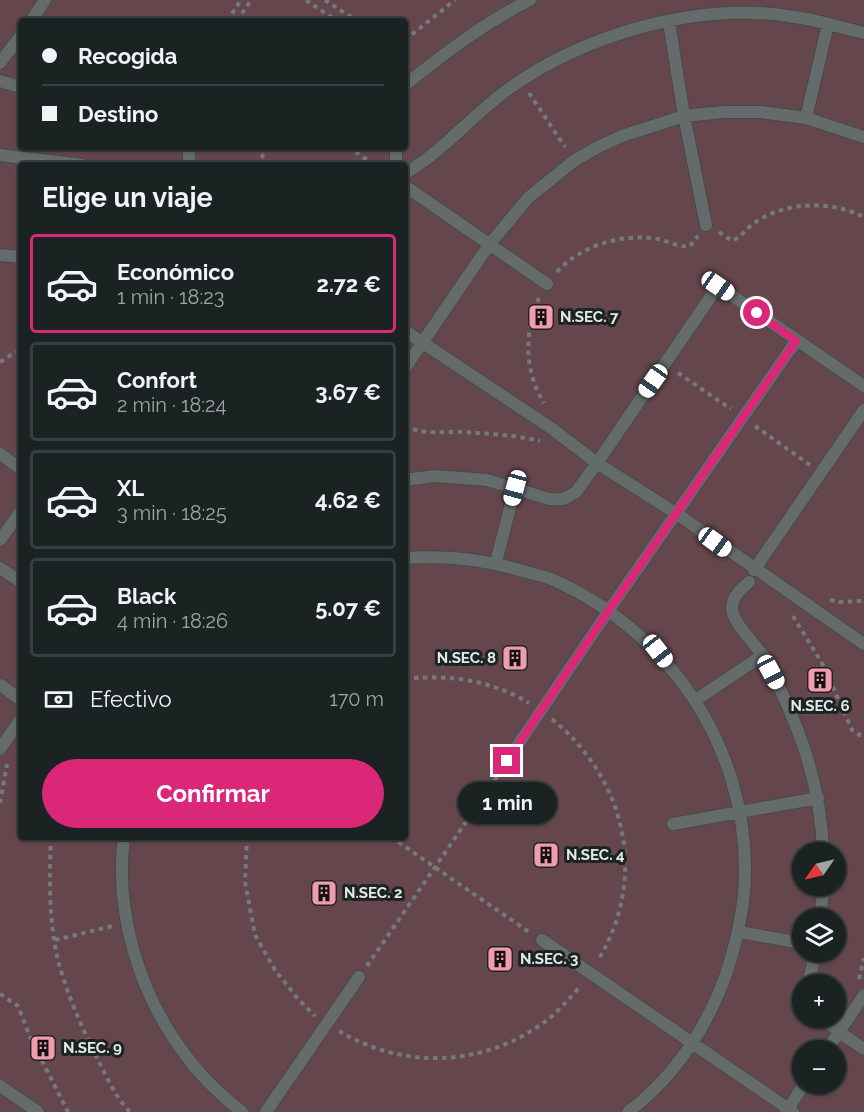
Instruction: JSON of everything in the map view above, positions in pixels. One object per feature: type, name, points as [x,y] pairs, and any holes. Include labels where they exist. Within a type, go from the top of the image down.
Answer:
[{"type":"lane","points":[[33,18],[45,0]]},
{"type":"lane","points":[[408,83],[447,51],[489,23],[530,0]]},
{"type":"lane","points":[[408,171],[438,152],[492,101],[520,80],[578,50],[615,36],[708,15],[744,13],[788,15],[864,33]]},
{"type":"lane","points":[[669,22],[684,116],[706,225]]},
{"type":"lane","points":[[806,118],[828,24]]},
{"type":"lane","points":[[0,63],[18,39]]},
{"type":"lane","points":[[0,81],[18,86]]},
{"type":"lane","points":[[408,364],[489,245],[528,198],[575,160],[622,136],[684,116],[723,112],[761,112],[806,118],[864,137]]},
{"type":"lane","points":[[0,155],[59,162]]},
{"type":"lane","points":[[408,188],[547,284]]},
{"type":"lane","points":[[0,255],[18,257]]},
{"type":"lane","points":[[408,480],[435,476],[487,480],[549,499],[564,499],[576,492],[718,286],[864,386]]},
{"type":"lane","points":[[408,333],[551,428],[597,463],[677,514],[754,570],[864,644]]},
{"type":"lane","points":[[507,761],[796,341]]},
{"type":"lane","points":[[754,570],[864,410]]},
{"type":"lane","points":[[0,454],[18,467]]},
{"type":"lane","points":[[496,562],[515,488]]},
{"type":"lane","points":[[0,540],[18,515]]},
{"type":"lane","points":[[408,558],[436,556],[496,562],[555,580],[609,610],[658,651],[696,700],[726,761],[740,812],[745,872],[739,932],[721,990],[692,1043],[667,1076],[628,1112]]},
{"type":"lane","points":[[0,567],[18,580]]},
{"type":"lane","points":[[749,582],[740,590],[732,606],[734,615],[763,655],[789,705],[805,746],[818,798],[823,842]]},
{"type":"lane","points":[[696,700],[763,655]]},
{"type":"lane","points":[[0,684],[18,698]]},
{"type":"lane","points":[[0,749],[18,723]]},
{"type":"lane","points":[[673,824],[818,798]]},
{"type":"lane","points":[[124,840],[123,885],[127,923],[140,971],[160,1016],[186,1057],[220,1094],[242,1112]]},
{"type":"lane","points":[[739,932],[792,941]]},
{"type":"lane","points":[[542,940],[789,1111],[799,1094]]},
{"type":"lane","points":[[266,1112],[359,977]]},
{"type":"lane","points":[[834,1040],[864,995]]},
{"type":"lane","points":[[834,1028],[864,1049]]},
{"type":"lane","points":[[0,1086],[38,1112]]},
{"type":"path","points":[[229,18],[241,0]]},
{"type":"path","points":[[239,18],[251,0]]},
{"type":"path","points":[[306,0],[333,18]]},
{"type":"path","points":[[325,0],[352,18]]},
{"type":"path","points":[[408,38],[455,0]]},
{"type":"path","points":[[520,80],[575,160]]},
{"type":"path","points":[[352,150],[370,162]]},
{"type":"path","points":[[547,408],[532,379],[528,347],[534,310],[547,284],[569,261],[596,245],[628,238],[659,239],[685,247],[690,246],[706,225],[732,241],[754,223],[780,211],[797,207],[819,205],[852,211],[864,217]]},
{"type":"path","points":[[0,362],[18,353]]},
{"type":"path","points":[[408,427],[414,431],[464,432],[528,438],[543,442]]},
{"type":"path","points":[[827,599],[839,602],[864,601]]},
{"type":"path","points":[[790,611],[823,665],[852,730],[864,738]]},
{"type":"path","points":[[247,840],[245,882],[255,935],[275,970],[298,999],[326,1024],[364,1045],[383,1052],[426,1059],[470,1056],[491,1050],[530,1032],[564,1005],[591,974],[610,941],[620,907],[625,870],[622,832],[612,797],[597,766],[571,734],[542,711],[505,690],[485,684],[443,677],[408,679]]},
{"type":"path","points":[[0,803],[8,760]]},
{"type":"path","points":[[359,977],[507,761]]},
{"type":"path","points":[[51,840],[49,874],[58,959],[91,1046],[116,1095],[130,1112]]},
{"type":"path","points":[[395,840],[542,940]]},
{"type":"path","points":[[56,940],[127,923]]},
{"type":"path","points":[[861,976],[864,958]]},
{"type":"path","points":[[0,994],[18,1006],[30,1037],[68,1112]]},
{"type":"shaded area","points":[[0,0],[864,0],[864,1112],[0,1112]]},
{"type":"place","name":"N.SEC. 7","points":[[541,317]]},
{"type":"place","name":"N.SEC. 8","points":[[515,658]]},
{"type":"place","name":"N.SEC. 6","points":[[820,680]]},
{"type":"place","name":"N.SEC. 4","points":[[546,855]]},
{"type":"place","name":"N.SEC. 2","points":[[324,893]]},
{"type":"place","name":"N.SEC. 3","points":[[500,959]]},
{"type":"place","name":"N.SEC. 9","points":[[43,1048]]},
{"type":"route","points":[[507,761],[796,341],[757,313]]}]
